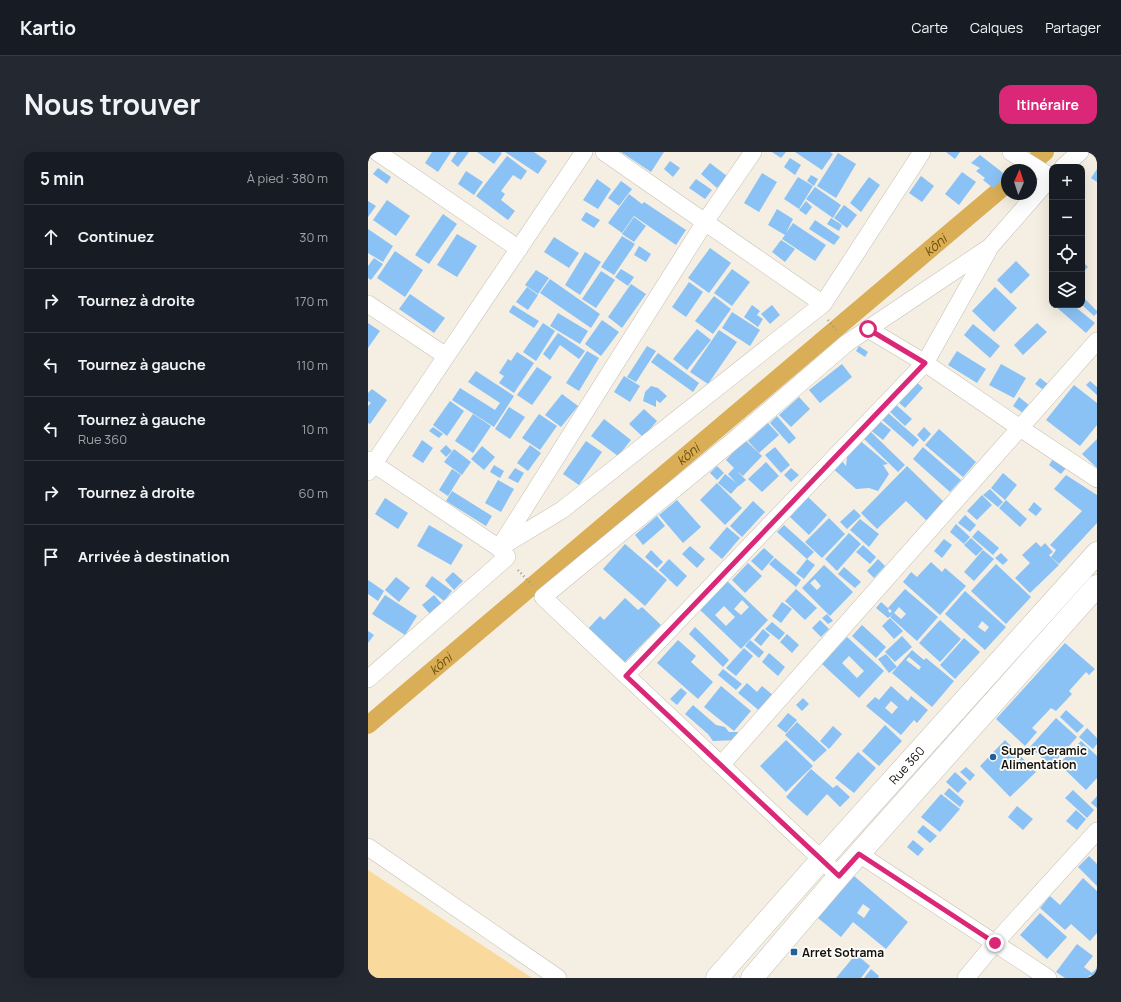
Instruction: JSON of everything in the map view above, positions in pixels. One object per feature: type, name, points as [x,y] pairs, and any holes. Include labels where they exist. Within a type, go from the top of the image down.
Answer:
[{"type":"main road","name":"Rue 360","points":[[717,978],[1097,553]]},
{"type":"main road","name":"Rue 360","points":[[752,978],[839,876],[1097,586]]},
{"type":"street","points":[[377,152],[519,249]]},
{"type":"street","points":[[368,679],[507,557],[499,548],[370,465],[446,356],[584,152]]},
{"type":"street","points":[[604,152],[823,304]]},
{"type":"street","points":[[499,548],[705,222],[753,152]]},
{"type":"street","points":[[499,548],[562,510],[823,304],[922,152]]},
{"type":"street","points":[[1011,152],[1026,162],[1049,172]]},
{"type":"street","points":[[1064,164],[1080,152]]},
{"type":"street","points":[[626,676],[925,363],[990,247],[1049,177]]},
{"type":"street","points":[[839,876],[543,597],[739,436],[847,343],[990,247]]},
{"type":"street","points":[[368,304],[446,356]]},
{"type":"street","points":[[868,329],[925,363],[1097,479]]},
{"type":"street","points":[[721,765],[1097,341]]},
{"type":"street","points":[[966,978],[995,943],[1097,831]]},
{"type":"street","points":[[368,847],[558,978]]},
{"type":"street","points":[[859,854],[1048,978]]},
{"type":"shaded area","points":[[368,870],[532,978],[368,978]]},
{"type":"building","points":[[432,152],[451,152],[438,172],[425,163]]},
{"type":"building","points":[[457,152],[469,152],[458,167],[451,161]]},
{"type":"building","points":[[477,152],[500,152],[502,153],[494,164]]},
{"type":"building","points":[[505,152],[534,152],[547,161],[538,174]]},
{"type":"building","points":[[621,152],[664,152],[651,172]]},
{"type":"building","points":[[772,152],[786,152],[781,158]]},
{"type":"building","points":[[795,152],[830,152],[833,154],[822,170]]},
{"type":"building","points":[[946,152],[960,152],[955,159]]},
{"type":"building","points":[[838,153],[856,164],[836,198],[817,186]]},
{"type":"building","points":[[980,155],[1001,171],[1001,181],[993,188],[983,180],[985,178],[976,171],[980,168],[971,163]]},
{"type":"building","points":[[507,156],[527,171],[521,180],[513,175],[501,191],[505,194],[501,200],[515,211],[508,220],[476,196]]},
{"type":"building","points":[[790,158],[801,165],[795,175],[784,167]]},
{"type":"building","points":[[670,161],[680,168],[673,177],[664,169]]},
{"type":"building","points":[[710,163],[727,176],[717,188],[701,174]]},
{"type":"building","points":[[378,168],[391,177],[387,184],[373,174]]},
{"type":"building","points":[[1097,169],[1097,182],[1091,178]]},
{"type":"building","points":[[466,171],[483,182],[474,195],[458,184]]},
{"type":"building","points":[[962,172],[976,182],[959,205],[945,194]]},
{"type":"building","points":[[762,173],[777,182],[759,212],[744,203]]},
{"type":"building","points":[[811,175],[818,179],[814,186],[807,181]]},
{"type":"building","points":[[921,176],[934,186],[922,202],[909,193]]},
{"type":"building","points":[[798,177],[813,186],[799,209],[784,199]]},
{"type":"building","points":[[869,177],[880,185],[861,212],[850,203]]},
{"type":"building","points":[[597,179],[611,189],[598,209],[583,200]]},
{"type":"building","points":[[696,179],[712,190],[705,199],[689,188]]},
{"type":"building","points":[[621,181],[632,189],[619,206],[608,198]]},
{"type":"building","points":[[815,187],[841,205],[833,218],[806,199]]},
{"type":"building","points":[[629,194],[642,204],[644,202],[686,230],[676,245],[634,216],[622,233],[608,223]]},
{"type":"building","points":[[387,200],[410,216],[396,236],[373,220]]},
{"type":"building","points":[[368,201],[376,206],[368,217]]},
{"type":"building","points":[[806,201],[812,207],[806,215],[799,210]]},
{"type":"building","points":[[844,205],[857,215],[847,228],[834,218]]},
{"type":"building","points":[[777,209],[793,219],[786,233],[793,223],[826,245],[815,261],[782,239],[785,235],[768,225]]},
{"type":"building","points":[[586,212],[600,220],[594,228],[581,220]]},
{"type":"building","points":[[443,214],[457,224],[429,264],[415,255]]},
{"type":"building","points":[[634,217],[646,226],[634,242],[622,234]]},
{"type":"building","points":[[831,218],[842,225],[839,231],[827,224]]},
{"type":"building","points":[[815,220],[840,237],[834,245],[809,229]]},
{"type":"building","points":[[368,229],[393,246],[383,262],[368,253]]},
{"type":"building","points":[[457,234],[477,246],[457,277],[437,265]]},
{"type":"building","points":[[622,236],[635,244],[614,275],[601,267]]},
{"type":"building","points":[[554,237],[579,253],[569,268],[544,252]]},
{"type":"building","points":[[781,240],[795,249],[785,262],[772,252]]},
{"type":"building","points":[[639,246],[651,254],[646,262],[634,255]]},
{"type":"building","points":[[710,248],[731,263],[709,293],[688,278]]},
{"type":"building","points":[[395,251],[423,270],[405,297],[377,278]]},
{"type":"building","points":[[585,252],[601,262],[580,295],[565,285]]},
{"type":"building","points":[[374,258],[383,264],[371,280],[368,278],[368,266]]},
{"type":"building","points":[[1016,261],[1030,275],[1011,294],[997,280]]},
{"type":"building","points":[[621,269],[634,277],[628,286],[615,277]]},
{"type":"building","points":[[732,269],[750,282],[732,306],[714,293]]},
{"type":"building","points":[[536,270],[549,278],[538,294],[525,285]]},
{"type":"building","points":[[601,271],[615,280],[596,308],[582,299]]},
{"type":"building","points":[[550,279],[600,314],[591,328],[540,293]]},
{"type":"building","points":[[689,282],[703,292],[686,317],[672,307]]},
{"type":"building","points":[[631,284],[646,294],[622,328],[608,317]]},
{"type":"building","points":[[527,287],[538,295],[528,310],[516,302]]},
{"type":"building","points":[[995,287],[1017,308],[994,332],[972,311]]},
{"type":"building","points":[[410,294],[445,318],[434,333],[399,309]]},
{"type":"building","points":[[714,296],[731,309],[713,334],[695,321]]},
{"type":"building","points":[[1085,299],[1097,311],[1094,316],[1085,308]]},
{"type":"building","points":[[513,305],[539,321],[534,328],[509,312]]},
{"type":"building","points":[[752,305],[760,311],[757,315],[763,319],[758,327],[744,317]]},
{"type":"building","points":[[772,305],[780,315],[770,324],[761,314]]},
{"type":"building","points":[[1057,308],[1077,308],[1095,323],[1086,333]]},
{"type":"building","points":[[732,312],[760,330],[750,346],[722,328]]},
{"type":"building","points":[[558,313],[588,331],[580,344],[550,326]]},
{"type":"building","points":[[602,320],[619,332],[601,356],[585,344]]},
{"type":"building","points":[[368,323],[380,331],[368,348]]},
{"type":"building","points":[[543,323],[555,331],[536,361],[523,352]]},
{"type":"building","points":[[1037,323],[1047,332],[1023,355],[1014,345]]},
{"type":"building","points":[[973,324],[1000,346],[990,358],[964,335]]},
{"type":"building","points":[[697,329],[711,340],[687,370],[673,359]]},
{"type":"building","points":[[719,330],[737,342],[708,384],[690,372]]},
{"type":"building","points":[[558,333],[585,351],[579,359],[560,345],[550,360],[543,354]]},
{"type":"building","points":[[647,346],[656,351],[636,382],[627,377]]},
{"type":"building","points":[[859,346],[868,352],[865,357],[856,351]]},
{"type":"building","points":[[587,351],[599,358],[579,391],[566,383]]},
{"type":"building","points":[[957,351],[986,369],[977,383],[948,365]]},
{"type":"building","points":[[517,352],[534,363],[514,393],[499,383],[504,376],[499,373],[508,359],[511,361]]},
{"type":"building","points":[[658,353],[699,383],[693,392],[651,362]]},
{"type":"building","points":[[842,364],[852,377],[820,403],[809,390]]},
{"type":"building","points":[[1001,364],[1026,378],[1014,398],[989,385]]},
{"type":"building","points":[[537,367],[552,377],[532,405],[517,395]]},
{"type":"building","points":[[476,371],[514,396],[494,427],[452,400],[460,388],[495,410],[500,403],[468,382]]},
{"type":"building","points":[[624,376],[640,386],[630,402],[614,392]]},
{"type":"building","points":[[1040,378],[1049,385],[1045,391],[1035,384]]},
{"type":"building","points":[[914,380],[923,388],[905,408],[896,400]]},
{"type":"building","points":[[1090,381],[1097,387],[1097,395],[1086,385]]},
{"type":"building","points":[[1074,385],[1097,403],[1097,425],[1080,446],[1046,420]]},
{"type":"building","points":[[651,386],[658,388],[667,396],[660,403],[656,400],[656,407],[643,401],[645,392]]},
{"type":"building","points":[[372,389],[387,400],[370,424],[368,423],[368,406],[371,403],[368,401],[368,393]]},
{"type":"building","points":[[562,394],[578,406],[561,427],[545,415]]},
{"type":"building","points":[[799,397],[810,409],[791,427],[779,415]]},
{"type":"building","points":[[1019,397],[1029,405],[1023,413],[1013,406]]},
{"type":"building","points":[[450,401],[464,411],[447,436],[433,425]]},
{"type":"building","points":[[893,402],[912,419],[905,426],[887,409]]},
{"type":"building","points":[[509,407],[525,417],[510,439],[495,429]]},
{"type":"building","points":[[644,409],[657,421],[643,437],[629,424]]},
{"type":"building","points":[[886,411],[919,440],[913,447],[880,418]]},
{"type":"building","points":[[473,414],[491,426],[473,453],[455,441]]},
{"type":"building","points":[[539,414],[557,426],[540,450],[522,438]]},
{"type":"building","points":[[777,416],[796,438],[789,444],[770,423]]},
{"type":"building","points":[[604,419],[631,440],[618,456],[591,436]]},
{"type":"building","points":[[877,419],[891,430],[883,440],[869,429]]},
{"type":"building","points":[[768,423],[779,435],[759,453],[748,441]]},
{"type":"building","points":[[433,427],[443,434],[439,438],[429,431]]},
{"type":"building","points":[[924,427],[931,434],[924,442],[917,435]]},
{"type":"building","points":[[939,429],[976,462],[963,477],[925,445]]},
{"type":"building","points":[[870,431],[905,465],[898,472],[863,438]]},
{"type":"building","points":[[858,439],[888,464],[883,465],[889,474],[878,491],[869,488],[856,489],[830,466],[838,456],[846,466],[848,448]]},
{"type":"building","points":[[1097,439],[1097,468],[1082,454]]},
{"type":"building","points":[[422,440],[433,448],[423,463],[412,456]]},
{"type":"building","points":[[745,440],[762,456],[743,476],[737,471],[746,480],[739,486],[728,474],[734,468],[726,460]]},
{"type":"building","points":[[586,441],[602,452],[579,485],[563,474]]},
{"type":"building","points":[[446,445],[452,451],[446,457],[440,451]]},
{"type":"building","points":[[530,445],[541,453],[528,471],[517,463]]},
{"type":"building","points":[[482,446],[495,457],[484,470],[471,459]]},
{"type":"building","points":[[775,447],[790,465],[781,473],[765,455]]},
{"type":"building","points":[[923,447],[961,480],[950,492],[913,459]]},
{"type":"building","points":[[454,449],[471,462],[462,475],[444,462]]},
{"type":"building","points":[[1053,459],[1066,468],[1061,474],[1049,465]]},
{"type":"building","points":[[766,462],[779,476],[762,492],[748,479]]},
{"type":"building","points":[[494,465],[504,471],[500,478],[490,472]]},
{"type":"building","points":[[717,466],[724,473],[717,480],[710,473]]},
{"type":"building","points":[[907,466],[945,503],[927,521],[906,501],[877,529],[861,513]]},
{"type":"building","points":[[515,468],[524,473],[518,483],[508,478]]},
{"type":"building","points":[[791,468],[799,475],[791,482],[784,475]]},
{"type":"building","points":[[452,469],[461,475],[448,496],[439,490]]},
{"type":"building","points":[[1003,473],[1017,485],[1005,500],[991,488]]},
{"type":"building","points":[[725,474],[739,485],[731,494],[718,483]]},
{"type":"building","points":[[1066,475],[1097,495],[1097,523],[1059,564],[1051,557],[1056,550],[1050,545],[1082,511],[1054,489]]},
{"type":"building","points":[[498,480],[514,489],[501,512],[485,503]]},
{"type":"building","points":[[717,483],[742,508],[725,525],[700,500]]},
{"type":"building","points":[[990,489],[1003,502],[998,507],[983,495]]},
{"type":"building","points":[[452,491],[492,516],[486,526],[446,501]]},
{"type":"building","points":[[982,495],[992,505],[977,520],[967,511]]},
{"type":"building","points":[[808,497],[827,515],[809,535],[790,517]]},
{"type":"building","points":[[385,498],[408,513],[398,529],[375,514]]},
{"type":"building","points":[[677,500],[701,527],[683,543],[659,515]]},
{"type":"building","points":[[1006,500],[1027,519],[1020,527],[999,508]]},
{"type":"building","points":[[753,501],[765,512],[742,537],[730,526]]},
{"type":"building","points":[[1034,502],[1042,509],[1036,516],[1028,510]]},
{"type":"building","points":[[854,509],[861,516],[847,529],[840,522]]},
{"type":"building","points":[[965,515],[976,525],[970,532],[958,523]]},
{"type":"building","points":[[657,516],[665,526],[643,545],[635,535]]},
{"type":"building","points":[[829,518],[845,534],[822,558],[805,542]]},
{"type":"building","points":[[860,519],[879,534],[869,547],[850,530]]},
{"type":"building","points":[[956,524],[970,537],[964,544],[950,532]]},
{"type":"building","points":[[429,525],[463,545],[451,565],[417,546]]},
{"type":"building","points":[[784,525],[814,552],[807,559],[777,532]]},
{"type":"building","points":[[727,527],[740,538],[722,559],[709,548]]},
{"type":"building","points":[[978,530],[999,548],[993,555],[972,537]]},
{"type":"building","points":[[849,533],[861,544],[837,571],[825,559]]},
{"type":"building","points":[[971,538],[983,549],[976,556],[964,545]]},
{"type":"building","points":[[944,539],[952,545],[942,558],[934,551]]},
{"type":"building","points":[[1036,542],[1041,547],[1045,543],[1053,552],[1049,555],[1059,565],[1030,593],[1015,578],[1030,563],[1022,555]]},
{"type":"building","points":[[625,544],[667,580],[645,606],[603,569]]},
{"type":"building","points":[[863,545],[876,557],[870,564],[856,552]]},
{"type":"building","points":[[690,546],[705,559],[697,568],[682,554]]},
{"type":"building","points":[[764,548],[774,557],[762,571],[751,561]]},
{"type":"building","points":[[651,550],[663,562],[657,568],[645,557]]},
{"type":"building","points":[[983,550],[994,559],[974,581],[964,572]]},
{"type":"building","points":[[1001,553],[1008,560],[1003,565],[995,558]]},
{"type":"building","points":[[775,558],[801,580],[796,587],[769,564]]},
{"type":"building","points":[[669,559],[687,576],[677,587],[659,570]]},
{"type":"building","points":[[807,559],[815,565],[804,579],[796,573]]},
{"type":"building","points":[[878,559],[885,566],[874,578],[867,571]]},
{"type":"building","points":[[931,562],[942,572],[945,568],[966,586],[940,615],[903,582],[911,572],[917,577]]},
{"type":"building","points":[[748,563],[762,576],[745,593],[732,580]]},
{"type":"building","points":[[996,564],[1031,597],[1006,624],[971,591]]},
{"type":"building","points":[[824,565],[853,592],[830,616],[802,588]],"holes":[[[815,579],[821,586],[817,590],[810,583]]]},
{"type":"building","points":[[844,567],[861,582],[855,588],[838,574]]},
{"type":"building","points":[[453,572],[463,581],[454,590],[445,580]]},
{"type":"building","points":[[432,576],[452,591],[444,601],[425,586]]},
{"type":"building","points":[[396,577],[410,588],[399,602],[385,590]]},
{"type":"building","points":[[725,579],[768,620],[741,649],[698,608]],"holes":[[[742,600],[749,607],[741,615],[734,609]],[[724,606],[735,617],[726,626],[715,615]]]},
{"type":"building","points":[[368,580],[384,591],[378,601],[368,594]]},
{"type":"building","points":[[796,589],[817,608],[805,620],[785,601]]},
{"type":"building","points":[[905,589],[938,617],[917,641],[890,617],[893,614],[888,618],[876,608],[881,602],[889,609],[888,611],[890,613],[892,611],[888,608]],"holes":[[[899,607],[906,614],[901,619],[894,613]]]},
{"type":"building","points":[[965,591],[1006,627],[985,650],[945,614]],"holes":[[[982,621],[989,627],[985,632],[978,627]]]},
{"type":"building","points":[[385,595],[417,616],[405,635],[372,614]]},
{"type":"building","points":[[434,595],[442,604],[430,614],[422,605]]},
{"type":"building","points":[[625,598],[638,610],[642,607],[661,625],[623,664],[587,630],[600,616],[604,620]]},
{"type":"building","points":[[782,602],[792,609],[781,623],[772,616]]},
{"type":"building","points":[[827,614],[833,621],[828,624],[822,618]]},
{"type":"building","points":[[890,618],[903,631],[894,639],[882,626]]},
{"type":"building","points":[[820,620],[829,629],[821,637],[812,628]]},
{"type":"building","points":[[940,620],[961,639],[940,662],[919,643]]},
{"type":"building","points":[[772,622],[785,633],[779,640],[765,629]]},
{"type":"building","points":[[862,625],[886,647],[876,658],[852,636]]},
{"type":"building","points":[[695,627],[729,660],[723,667],[689,634]]},
{"type":"building","points":[[763,629],[770,635],[761,646],[754,640]]},
{"type":"building","points":[[368,631],[374,635],[368,643]]},
{"type":"building","points":[[787,634],[799,645],[792,653],[780,642]]},
{"type":"building","points":[[902,636],[912,647],[895,662],[885,652]]},
{"type":"building","points":[[847,637],[884,671],[859,698],[822,664]],"holes":[[[849,656],[864,671],[857,678],[842,663]]]},
{"type":"building","points":[[964,638],[980,652],[955,679],[940,665]]},
{"type":"building","points":[[678,640],[696,656],[691,662],[713,682],[698,699],[657,663]]},
{"type":"building","points":[[750,640],[764,652],[759,658],[745,646]]},
{"type":"building","points":[[1065,643],[1095,669],[1089,675],[1086,672],[1069,691],[1072,694],[1056,711],[1051,708],[1032,728],[1037,732],[1025,746],[996,719]]},
{"type":"building","points":[[744,648],[753,656],[736,676],[726,668]]},
{"type":"building","points":[[912,650],[924,660],[926,658],[954,681],[932,707],[892,673]],"holes":[[[909,657],[921,667],[919,670],[906,660]]]},
{"type":"building","points":[[769,653],[785,667],[778,676],[762,662]]},
{"type":"building","points":[[886,654],[897,667],[889,673],[878,659]]},
{"type":"building","points":[[723,669],[742,684],[736,690],[718,675]]},
{"type":"building","points":[[747,683],[757,692],[762,686],[775,697],[761,712],[738,693]]},
{"type":"building","points":[[721,686],[751,711],[734,731],[704,707]]},
{"type":"building","points":[[891,686],[908,701],[911,696],[928,710],[917,723],[914,720],[901,735],[866,706],[875,697],[879,700]],"holes":[[[891,701],[898,707],[892,714],[885,708]]]},
{"type":"building","points":[[681,688],[687,693],[677,705],[670,699]]},
{"type":"building","points":[[803,698],[809,704],[802,711],[796,705]]},
{"type":"building","points":[[693,705],[716,725],[725,727],[729,732],[738,732],[738,740],[713,741],[708,734],[685,714]]},
{"type":"building","points":[[1066,710],[1084,726],[1077,733],[1060,717]]},
{"type":"building","points":[[788,713],[797,720],[786,733],[777,726]]},
{"type":"building","points":[[1056,718],[1077,737],[1051,766],[1030,747]]},
{"type":"building","points":[[797,722],[827,750],[814,762],[785,735]]},
{"type":"building","points":[[885,725],[902,741],[879,766],[862,751]]},
{"type":"building","points":[[833,726],[842,734],[829,749],[820,741]]},
{"type":"building","points":[[1087,728],[1097,738],[1097,744],[1093,749],[1079,737]]},
{"type":"building","points":[[786,740],[813,766],[786,792],[760,766]]},
{"type":"building","points":[[1005,740],[1036,772],[1010,797],[980,766]]},
{"type":"building","points":[[1081,741],[1097,756],[1097,778],[1086,790],[1059,764]]},
{"type":"building","points":[[858,752],[876,768],[854,793],[835,778]]},
{"type":"building","points":[[966,767],[975,775],[970,781],[960,772]]},
{"type":"building","points":[[811,769],[833,788],[837,785],[850,797],[840,807],[827,794],[807,816],[786,797]]},
{"type":"building","points":[[955,772],[967,783],[958,793],[946,782]]},
{"type":"building","points":[[949,788],[964,801],[960,807],[944,794]]},
{"type":"building","points":[[1073,790],[1094,810],[1087,818],[1065,798]]},
{"type":"building","points":[[941,794],[960,809],[940,832],[921,817]]},
{"type":"building","points":[[1097,796],[1097,808],[1091,803]]},
{"type":"building","points":[[1017,806],[1033,819],[1023,830],[1008,817]]},
{"type":"building","points":[[1076,810],[1086,819],[1077,830],[1066,821]]},
{"type":"building","points":[[923,825],[937,836],[930,843],[917,832]]},
{"type":"building","points":[[913,840],[924,849],[918,856],[907,847]]},
{"type":"building","points":[[1089,856],[1097,864],[1097,886],[1078,867]]},
{"type":"building","points":[[854,876],[908,922],[886,949],[853,922],[841,937],[818,918]],"holes":[[[863,904],[870,909],[864,918],[857,913]]]},
{"type":"building","points":[[1083,878],[1097,891],[1097,933],[1090,941],[1071,924],[1065,930],[1040,908],[1050,896],[1060,905]]},
{"type":"building","points":[[1040,913],[1067,937],[1047,959],[1020,935]]},
{"type":"building","points":[[1077,944],[1093,956],[1084,967],[1092,973],[1097,968],[1097,978],[1093,978],[1090,975],[1088,978],[1065,978],[1056,972]]},
{"type":"building","points":[[856,954],[870,966],[861,978],[836,978]]},
{"type":"building","points":[[871,969],[879,976],[878,978],[864,978]]},
{"type":"waterway","name":"kôni","points":[[1031,164],[1045,152]]},
{"type":"waterway","name":"kôni","points":[[368,725],[1001,189]]},
{"type":"place","name":"Super Ceramic Alimentation","points":[[993,757]]},
{"type":"place","name":"Arret Sotrama","points":[[794,952]]},
{"type":"route","points":[[868,329],[925,363],[626,676],[839,876],[859,854],[995,943]]}]
